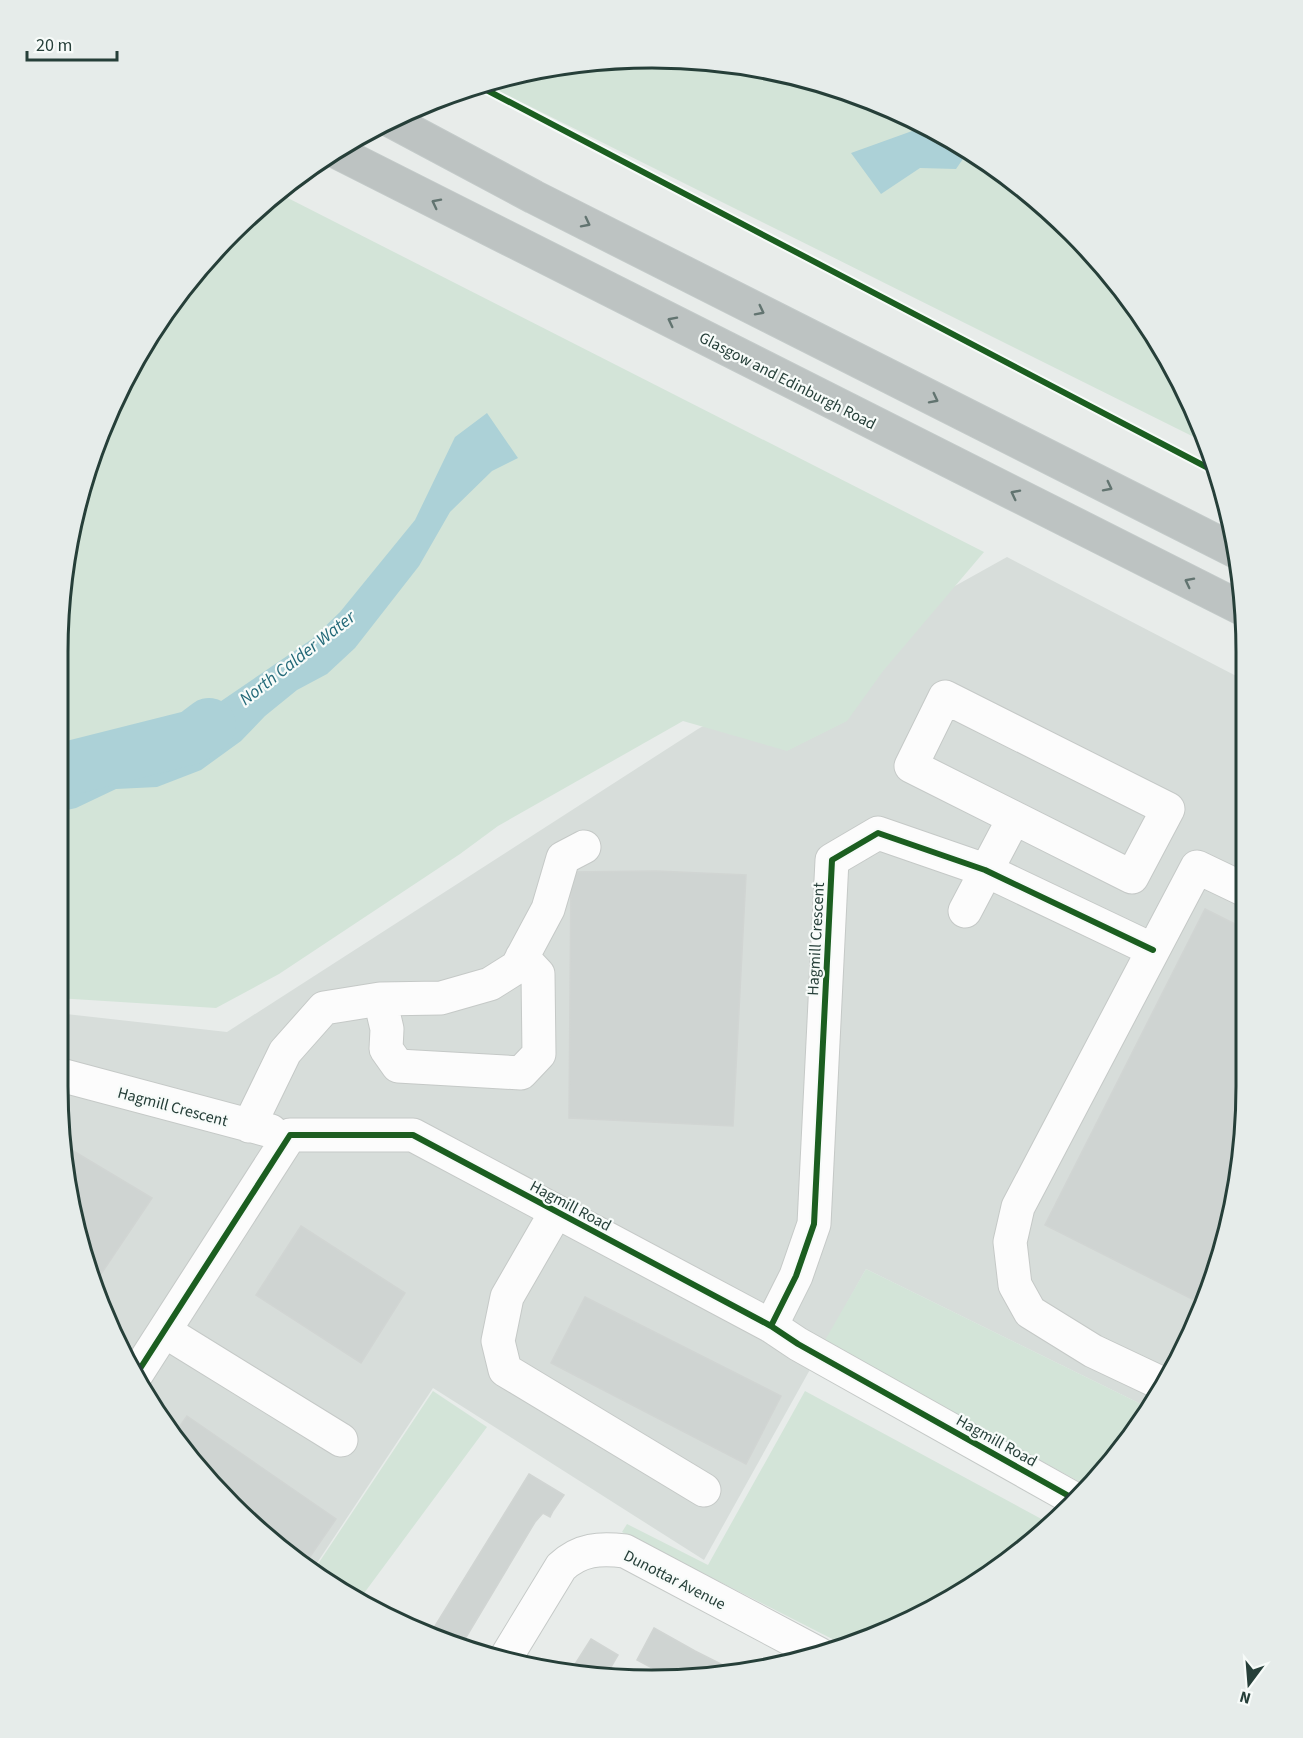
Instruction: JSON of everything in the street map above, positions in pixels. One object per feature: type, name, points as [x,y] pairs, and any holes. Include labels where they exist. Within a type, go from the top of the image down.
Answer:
[{"type":"highway","points":[[399,125],[534,197],[1226,546]]},
{"type":"highway","name":"Glasgow and Edinburgh Road","points":[[344,156],[1233,604]]},
{"type":"street","points":[[945,697],[1168,809],[1132,878],[1014,818],[911,766],[945,697]]},
{"type":"street","points":[[965,911],[1014,818]]},
{"type":"street","name":"Hagmill Crescent","points":[[771,1326],[796,1276],[814,1224],[832,861],[878,833],[985,870],[1094,919],[1153,950]]},
{"type":"street","points":[[249,1126],[285,1052],[324,1008],[380,999],[441,998],[490,984],[517,967],[548,909],[562,858],[584,847]]},
{"type":"street","points":[[1156,1381],[1093,1351],[1030,1312],[1015,1285],[1010,1242],[1018,1207],[1197,867],[1236,886]]},
{"type":"street","points":[[380,999],[387,1029],[386,1049],[398,1066],[521,1073],[539,1054],[538,974],[522,957]]},
{"type":"street","name":"Hagmill Crescent","points":[[68,1077],[290,1135]]},
{"type":"street","points":[[141,1369],[290,1135]]},
{"type":"street","name":"Hagmill Road","points":[[290,1135],[413,1136],[771,1326],[1063,1500]]},
{"type":"street","points":[[556,1212],[507,1297],[498,1341],[505,1370],[704,1490]]},
{"type":"street","points":[[166,1332],[341,1440]]},
{"type":"street","name":"Dunottar Avenue","points":[[509,1653],[561,1567],[573,1555],[606,1549],[625,1551],[810,1649]]},
{"type":"shaded area","points":[[1007,557],[1236,676],[1236,1087],[1231,1163],[1216,1238],[1205,1274],[1175,1345],[1141,1404],[866,1269],[704,1560],[433,1388],[316,1564],[266,1526],[212,1472],[166,1411],[146,1379],[112,1310],[87,1238],[72,1163],[69,1125],[68,1014],[227,1032],[698,729]]},
{"type":"green space","points":[[652,68],[728,72],[803,87],[839,98],[910,128],[944,146],[1007,188],[1037,212],[1091,266],[1137,327],[1157,360],[1195,437],[494,89],[575,72],[613,69]]},
{"type":"green space","points":[[285,197],[984,552],[883,671],[847,721],[787,751],[683,721],[498,826],[460,854],[279,974],[216,1008],[68,999],[68,652],[72,575],[87,500],[98,464],[128,393],[146,359],[188,296],[212,266],[266,212]]},
{"type":"green space","points":[[866,1269],[1141,1404],[1115,1442],[1081,1482],[824,1342]]},
{"type":"green space","points":[[433,1391],[487,1427],[363,1594],[317,1565]]},
{"type":"green space","points":[[805,1391],[1043,1520],[1007,1550],[943,1592],[910,1610],[836,1641],[622,1532],[627,1524],[708,1565]]},
{"type":"water","points":[[914,130],[963,158],[956,169],[920,168],[881,194],[851,153]]},
{"type":"water","points":[[487,413],[518,458],[492,471],[450,512],[419,566],[355,648],[327,674],[297,690],[265,716],[241,741],[201,770],[157,787],[116,789],[68,810],[68,781],[110,766],[183,727],[312,639],[340,612],[415,520],[455,437]]},
{"type":"building","points":[[656,871],[746,875],[733,1126],[569,1118],[571,872]]},
{"type":"building","points":[[1205,909],[1236,924],[1236,1087],[1231,1163],[1216,1238],[1195,1300],[1045,1225]]},
{"type":"building","points":[[71,1150],[152,1198],[99,1277],[87,1238]]},
{"type":"building","points":[[301,1226],[405,1293],[361,1363],[256,1295]]},
{"type":"building","points":[[585,1297],[781,1396],[746,1464],[551,1363]]},
{"type":"building","points":[[187,1416],[336,1519],[309,1559],[266,1526],[212,1472],[178,1428]]},
{"type":"building","points":[[529,1474],[564,1495],[550,1517],[543,1513],[535,1522],[464,1640],[434,1628]]},
{"type":"building","points":[[654,1628],[725,1666],[656,1670],[637,1660]]},
{"type":"building","points":[[591,1639],[618,1655],[610,1669],[574,1666]]},
{"type":"waterway","name":"North Calder Water","points":[[68,768],[193,737],[209,725]]},
{"type":"cycle path","points":[[488,91],[1206,467]]},
{"type":"cycle path","points":[[771,1326],[796,1276],[814,1224],[832,860],[878,833],[985,870],[1153,950]]},
{"type":"cycle path","points":[[140,1368],[290,1135],[413,1135],[771,1326],[798,1344],[1068,1495]]}]
